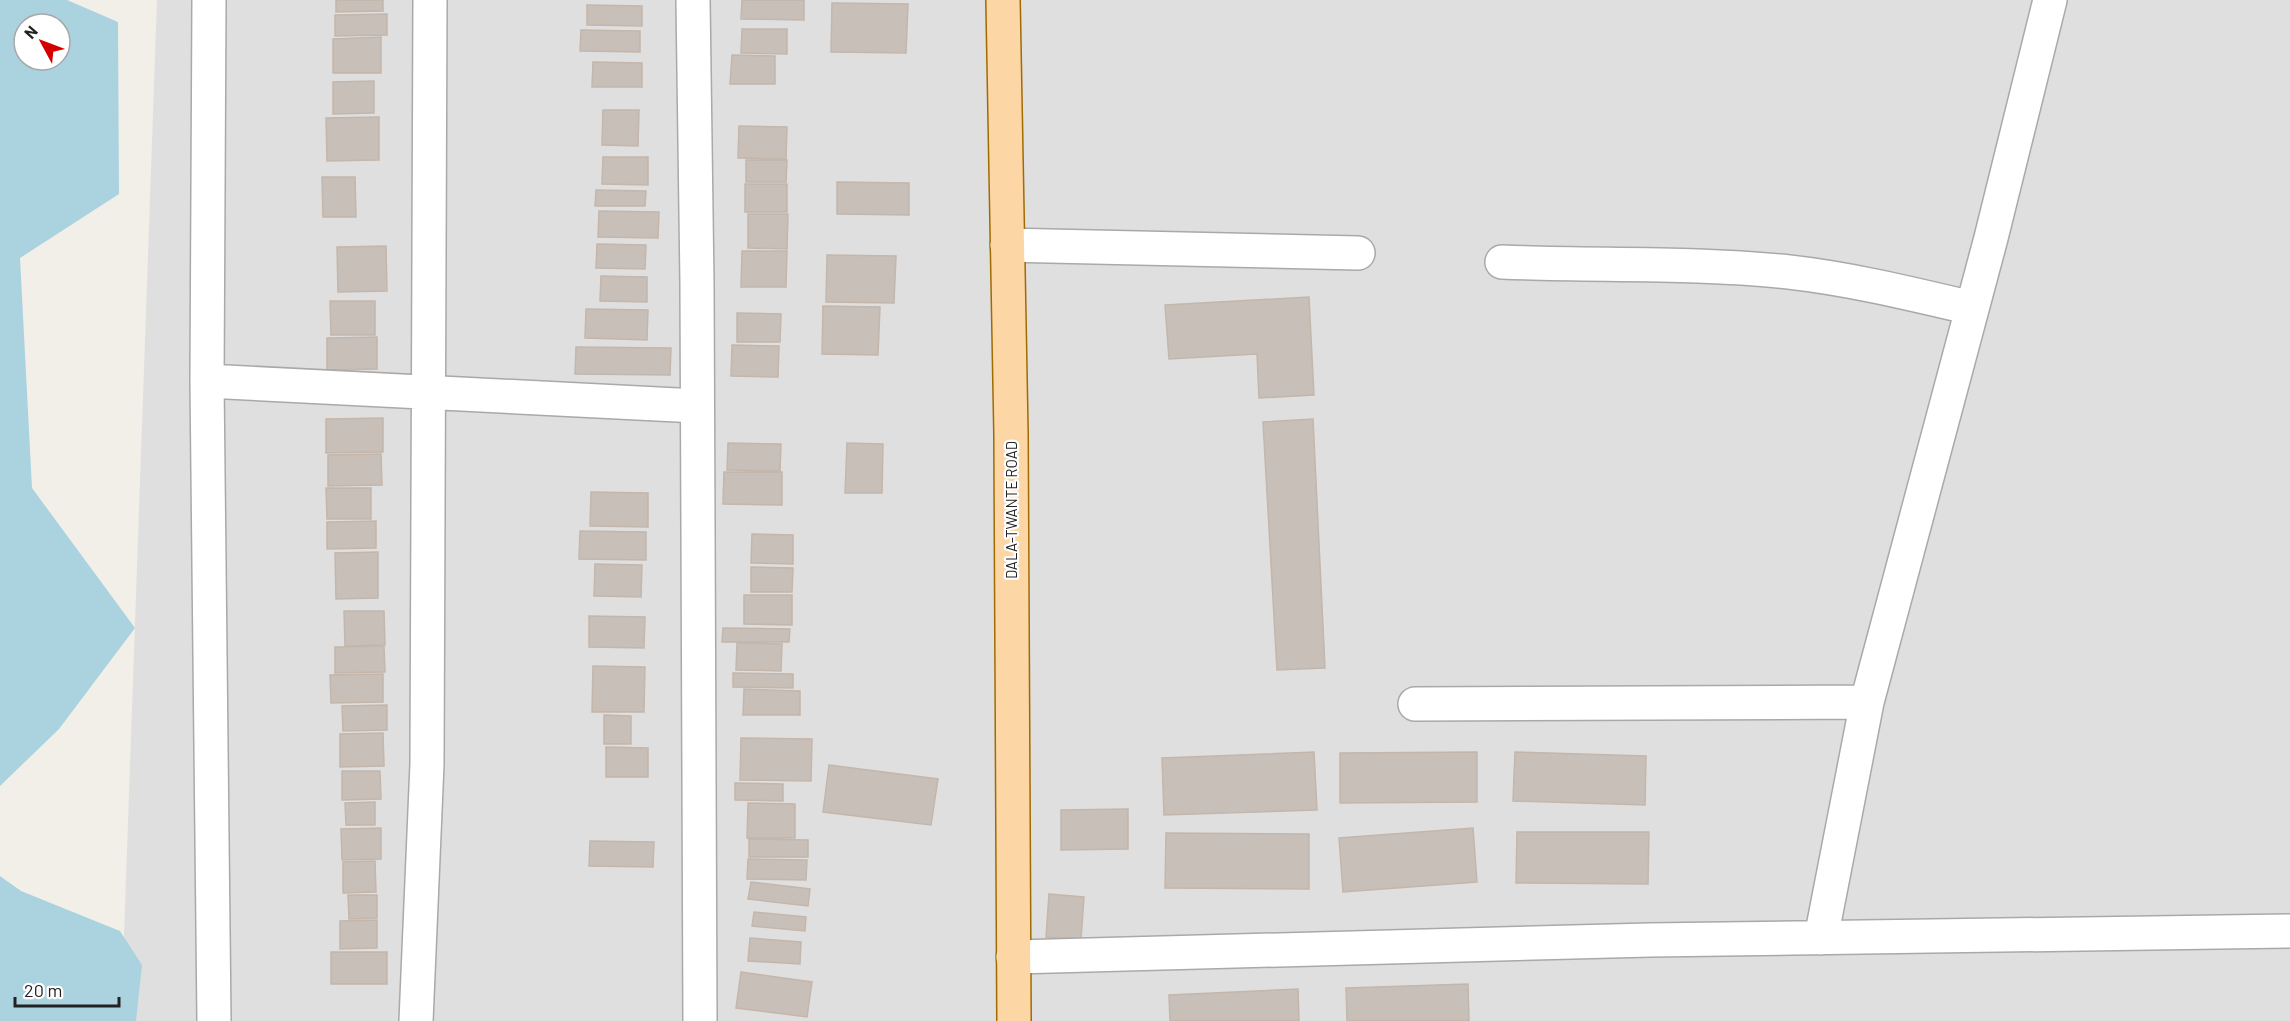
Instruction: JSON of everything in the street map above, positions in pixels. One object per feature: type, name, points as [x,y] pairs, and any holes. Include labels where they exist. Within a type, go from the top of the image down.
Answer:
[{"type":"main road","name":"DALA-TWANTE ROAD","points":[[1003,0],[1014,1021]]},
{"type":"street","points":[[209,0],[207,381],[214,1021]]},
{"type":"street","points":[[417,1021],[427,764],[430,0]]},
{"type":"street","points":[[693,0],[698,406],[700,1021]]},
{"type":"street","points":[[1821,938],[1867,702],[1972,308],[2050,0]]},
{"type":"street","points":[[1007,245],[1358,253]]},
{"type":"street","points":[[1502,262],[1731,268],[1790,272],[1898,291],[1972,308]]},
{"type":"street","points":[[207,381],[698,406]]},
{"type":"street","points":[[1415,704],[1867,702]]},
{"type":"street","points":[[1013,957],[1821,938],[2290,931]]},
{"type":"shaded area","points":[[157,0],[2290,0],[2290,1021],[121,1021]]},
{"type":"water","points":[[0,0],[67,0],[118,22],[119,194],[20,258],[32,488],[135,628],[59,729],[0,786]]},
{"type":"water","points":[[0,876],[21,891],[120,931],[142,965],[136,1021],[0,1021]]},
{"type":"building","points":[[336,0],[383,0],[383,11],[336,12]]},
{"type":"building","points":[[742,0],[804,0],[804,20],[741,19]]},
{"type":"building","points":[[832,3],[908,4],[906,53],[831,52]]},
{"type":"building","points":[[587,5],[642,6],[642,26],[587,25]]},
{"type":"building","points":[[387,14],[387,35],[335,36],[335,15]]},
{"type":"building","points":[[742,29],[787,29],[787,54],[741,53]]},
{"type":"building","points":[[581,30],[640,31],[640,52],[580,51]]},
{"type":"building","points":[[381,37],[381,73],[333,73],[333,39]]},
{"type":"building","points":[[732,55],[775,56],[775,84],[730,84]]},
{"type":"building","points":[[593,62],[642,63],[642,87],[592,87]]},
{"type":"building","points":[[374,81],[374,113],[333,114],[333,82]]},
{"type":"building","points":[[603,110],[639,110],[638,146],[602,145]]},
{"type":"building","points":[[379,117],[379,160],[327,161],[326,118]]},
{"type":"building","points":[[739,126],[787,127],[786,159],[738,158]]},
{"type":"building","points":[[603,157],[648,157],[648,185],[602,184]]},
{"type":"building","points":[[746,160],[787,160],[786,182],[746,182]]},
{"type":"building","points":[[322,177],[355,177],[356,217],[323,217]]},
{"type":"building","points":[[837,182],[909,183],[909,215],[837,214]]},
{"type":"building","points":[[745,184],[787,184],[787,212],[745,212]]},
{"type":"building","points":[[596,190],[646,191],[645,206],[595,206]]},
{"type":"building","points":[[599,211],[659,212],[658,238],[598,237]]},
{"type":"building","points":[[748,214],[788,214],[787,249],[748,248]]},
{"type":"building","points":[[597,244],[646,245],[645,269],[596,268]]},
{"type":"building","points":[[386,246],[387,291],[338,292],[337,247]]},
{"type":"building","points":[[742,251],[787,251],[786,287],[741,287]]},
{"type":"building","points":[[827,255],[896,256],[894,303],[826,302]]},
{"type":"building","points":[[601,276],[647,277],[647,302],[600,301]]},
{"type":"building","points":[[1309,297],[1314,395],[1259,398],[1257,354],[1169,359],[1165,305]]},
{"type":"building","points":[[330,301],[375,301],[375,335],[331,335]]},
{"type":"building","points":[[823,306],[880,307],[878,355],[822,354]]},
{"type":"building","points":[[586,309],[648,310],[647,340],[585,338]]},
{"type":"building","points":[[737,313],[781,314],[780,342],[737,342]]},
{"type":"building","points":[[377,337],[377,369],[327,370],[327,338]]},
{"type":"building","points":[[732,345],[779,346],[778,377],[731,376]]},
{"type":"building","points":[[576,347],[671,348],[670,375],[575,374]]},
{"type":"building","points":[[383,418],[383,452],[326,453],[326,419]]},
{"type":"building","points":[[1313,419],[1325,668],[1277,670],[1263,422]]},
{"type":"building","points":[[728,443],[781,444],[780,471],[727,470]]},
{"type":"building","points":[[847,443],[883,444],[882,493],[845,493]]},
{"type":"building","points":[[381,454],[382,485],[328,486],[328,455]]},
{"type":"building","points":[[724,472],[782,472],[782,505],[723,504]]},
{"type":"building","points":[[326,488],[371,488],[371,519],[327,519]]},
{"type":"building","points":[[591,492],[648,493],[648,527],[590,526]]},
{"type":"building","points":[[376,521],[376,548],[327,549],[327,522]]},
{"type":"building","points":[[580,531],[646,532],[646,560],[579,559]]},
{"type":"building","points":[[752,534],[793,535],[793,564],[751,563]]},
{"type":"building","points":[[378,552],[378,598],[336,599],[335,553]]},
{"type":"building","points":[[595,564],[642,565],[641,597],[594,596]]},
{"type":"building","points":[[751,567],[793,568],[792,592],[751,592]]},
{"type":"building","points":[[744,595],[792,595],[792,625],[744,624]]},
{"type":"building","points":[[344,611],[384,611],[385,645],[345,646]]},
{"type":"building","points":[[589,616],[645,617],[644,648],[589,647]]},
{"type":"building","points":[[723,628],[790,629],[789,642],[722,642]]},
{"type":"building","points":[[737,643],[782,644],[781,671],[736,670]]},
{"type":"building","points":[[384,646],[385,672],[335,673],[335,647]]},
{"type":"building","points":[[593,666],[645,667],[644,712],[592,712]]},
{"type":"building","points":[[733,673],[793,674],[793,688],[733,687]]},
{"type":"building","points":[[383,674],[383,702],[331,703],[330,675]]},
{"type":"building","points":[[744,689],[800,691],[800,715],[743,715]]},
{"type":"building","points":[[387,705],[387,730],[343,731],[342,706]]},
{"type":"building","points":[[604,715],[631,716],[631,744],[604,744]]},
{"type":"building","points":[[383,733],[384,766],[340,767],[340,734]]},
{"type":"building","points":[[741,738],[812,739],[811,781],[740,780]]},
{"type":"building","points":[[606,747],[648,748],[648,777],[606,777]]},
{"type":"building","points":[[1314,752],[1317,810],[1164,815],[1162,758]]},
{"type":"building","points":[[1477,752],[1477,802],[1340,803],[1340,753]]},
{"type":"building","points":[[1515,752],[1646,756],[1645,805],[1513,801]]},
{"type":"building","points":[[829,765],[938,779],[931,825],[823,812]]},
{"type":"building","points":[[342,771],[380,771],[381,799],[342,800]]},
{"type":"building","points":[[735,783],[783,784],[783,801],[735,800]]},
{"type":"building","points":[[375,802],[375,825],[346,825],[345,803]]},
{"type":"building","points":[[748,803],[795,804],[795,838],[747,838]]},
{"type":"building","points":[[1128,809],[1128,849],[1061,850],[1061,810]]},
{"type":"building","points":[[381,828],[381,859],[342,860],[341,829]]},
{"type":"building","points":[[1473,828],[1477,882],[1343,892],[1339,838]]},
{"type":"building","points":[[1517,832],[1649,832],[1648,884],[1516,883]]},
{"type":"building","points":[[1166,833],[1309,834],[1309,889],[1165,888]]},
{"type":"building","points":[[749,839],[808,840],[808,857],[749,857]]},
{"type":"building","points":[[590,841],[654,842],[653,867],[589,866]]},
{"type":"building","points":[[748,859],[807,860],[806,880],[747,879]]},
{"type":"building","points":[[375,861],[376,892],[343,893],[343,862]]},
{"type":"building","points":[[751,882],[810,889],[808,906],[748,899]]},
{"type":"building","points":[[1049,894],[1084,897],[1081,939],[1046,937]]},
{"type":"building","points":[[348,895],[377,895],[377,918],[349,919]]},
{"type":"building","points":[[754,912],[806,917],[805,931],[752,926]]},
{"type":"building","points":[[377,920],[377,948],[340,949],[340,921]]},
{"type":"building","points":[[750,938],[801,942],[800,964],[748,961]]},
{"type":"building","points":[[331,952],[387,952],[387,984],[331,984]]},
{"type":"building","points":[[741,972],[812,982],[807,1017],[736,1008]]},
{"type":"building","points":[[1468,984],[1469,1021],[1347,1021],[1346,988]]},
{"type":"building","points":[[1298,989],[1299,1021],[1170,1021],[1169,995]]}]
